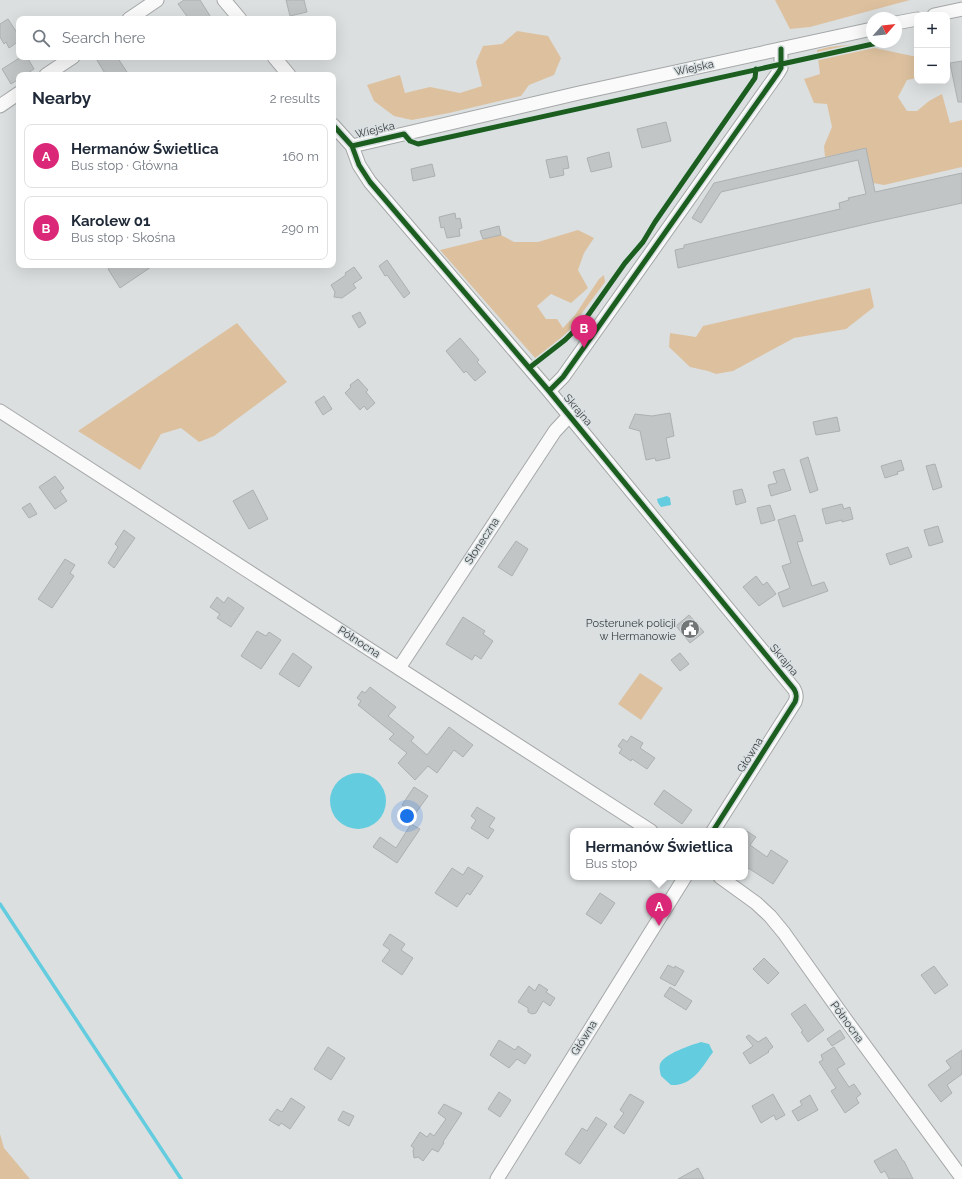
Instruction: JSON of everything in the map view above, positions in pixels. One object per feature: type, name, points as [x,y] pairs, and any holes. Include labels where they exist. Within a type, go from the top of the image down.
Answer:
[{"type":"street","points":[[133,16],[157,0]]},
{"type":"street","points":[[224,0],[237,16]]},
{"type":"street","points":[[948,12],[962,9]]},
{"type":"street","points":[[902,22],[914,20]]},
{"type":"street","name":"Wiejska","points":[[352,146],[579,93],[866,30]]},
{"type":"street","points":[[549,391],[563,377],[778,73],[781,68],[781,49]]},
{"type":"street","points":[[50,72],[68,60]]},
{"type":"street","points":[[276,60],[286,72]]},
{"type":"street","points":[[0,106],[16,95]]},
{"type":"street","name":"Skrajna","points":[[336,128],[352,146],[359,165],[370,182],[570,415],[794,689]]},
{"type":"street","name":"Północna","points":[[0,411],[646,828]]},
{"type":"street","name":"Słoneczna","points":[[399,668],[555,430],[570,415]]},
{"type":"street","name":"Główna","points":[[716,828],[797,699],[794,689]]},
{"type":"street","name":"Główna","points":[[497,1179],[683,880]]},
{"type":"street","name":"Północna","points":[[724,880],[756,903],[780,927],[962,1178]]},
{"type":"shaded area","points":[[775,0],[910,0],[810,27],[790,29]]},
{"type":"shaded area","points":[[517,31],[548,36],[561,58],[554,75],[529,85],[521,96],[412,120],[394,116],[374,101],[367,85],[400,75],[405,93],[430,87],[460,93],[482,86],[476,62],[483,46],[502,44]]},
{"type":"shaded area","points":[[856,44],[866,46],[866,48],[875,48],[914,56],[914,79],[907,80],[898,97],[907,111],[917,111],[929,101],[942,94],[950,123],[962,120],[962,167],[884,185],[873,183],[866,148],[825,157],[824,146],[832,127],[827,104],[814,103],[804,79],[820,74],[817,50]]},
{"type":"shaded area","points":[[578,230],[594,238],[584,253],[578,270],[588,288],[571,303],[551,294],[537,306],[546,319],[557,319],[563,328],[575,315],[599,279],[604,275],[605,282],[579,317],[581,321],[536,359],[440,250],[501,235],[514,242],[538,242]]},
{"type":"shaded area","points":[[870,288],[874,307],[846,329],[794,338],[733,371],[716,374],[690,367],[669,347],[670,333],[696,337],[703,326]]},
{"type":"shaded area","points":[[237,323],[287,382],[214,436],[199,442],[181,428],[161,434],[140,470],[78,431]]},
{"type":"shaded area","points":[[640,673],[663,688],[641,720],[618,704]]},
{"type":"shaded area","points":[[0,1134],[4,1148],[30,1179],[0,1179]]},
{"type":"water","points":[[667,496],[670,498],[671,505],[661,507],[657,499]]},
{"type":"water","points":[[358,773],[369,775],[378,781],[384,790],[386,801],[384,812],[378,821],[369,827],[358,829],[347,827],[338,821],[332,812],[330,801],[332,790],[338,781],[347,775]]},
{"type":"water","points":[[701,1042],[709,1044],[713,1052],[696,1075],[686,1082],[677,1085],[671,1085],[661,1076],[660,1064],[662,1060],[678,1050]]},
{"type":"building","points":[[184,0],[200,0],[210,16],[187,16],[178,4]]},
{"type":"building","points":[[286,0],[304,0],[307,12],[290,16]]},
{"type":"building","points":[[8,19],[16,31],[16,43],[9,48],[6,42],[4,44],[0,37],[0,24]]},
{"type":"building","points":[[16,60],[29,60],[34,69],[30,72],[16,72],[16,81],[11,84],[2,69]]},
{"type":"building","points":[[97,60],[119,60],[127,72],[104,72]]},
{"type":"building","points":[[962,61],[962,102],[958,102],[950,63]]},
{"type":"building","points":[[666,122],[671,141],[642,148],[637,129]]},
{"type":"building","points":[[866,148],[875,192],[962,173],[962,203],[678,268],[675,250],[684,248],[684,245],[840,209],[839,203],[849,200],[848,198],[866,194],[858,160],[721,192],[701,223],[692,218],[714,183]]},
{"type":"building","points":[[609,152],[612,167],[591,172],[587,158]]},
{"type":"building","points":[[567,156],[569,168],[563,169],[564,175],[550,178],[546,160]]},
{"type":"building","points":[[432,164],[435,176],[413,181],[411,169]]},
{"type":"building","points":[[455,213],[456,219],[460,218],[462,228],[459,229],[460,236],[447,238],[444,227],[441,228],[439,217]]},
{"type":"building","points":[[499,226],[501,235],[483,239],[480,231]]},
{"type":"building","points":[[387,260],[410,293],[404,298],[387,275],[385,276],[379,266]]},
{"type":"building","points":[[354,267],[362,278],[353,284],[356,288],[342,298],[334,297],[335,292],[331,285],[346,275],[345,273]]},
{"type":"building","points":[[110,268],[150,268],[120,288],[108,269]]},
{"type":"building","points":[[360,312],[366,323],[359,328],[352,316]]},
{"type":"building","points":[[460,338],[479,360],[477,362],[486,372],[475,381],[466,371],[464,373],[446,351]]},
{"type":"building","points":[[358,379],[368,390],[366,392],[375,403],[367,410],[364,406],[360,410],[345,393],[351,387],[350,385]]},
{"type":"building","points":[[324,396],[332,409],[323,415],[315,402]]},
{"type":"building","points":[[670,413],[674,436],[666,438],[670,458],[656,461],[655,458],[646,460],[640,431],[629,428],[635,414],[652,416]]},
{"type":"building","points":[[837,417],[840,431],[816,435],[813,422]]},
{"type":"building","points":[[808,457],[818,490],[810,493],[800,460]]},
{"type":"building","points":[[901,460],[904,470],[897,472],[898,474],[885,478],[881,466]]},
{"type":"building","points":[[935,464],[942,487],[933,490],[926,466]]},
{"type":"building","points":[[784,469],[791,490],[771,496],[768,485],[777,483],[773,472]]},
{"type":"building","points":[[55,476],[64,488],[60,491],[67,501],[55,509],[39,487]]},
{"type":"building","points":[[742,489],[746,502],[736,505],[733,491]]},
{"type":"building","points":[[253,490],[268,519],[249,529],[233,501]]},
{"type":"building","points":[[30,503],[37,514],[29,518],[22,508]]},
{"type":"building","points":[[842,504],[844,509],[850,507],[853,519],[826,524],[822,509]]},
{"type":"building","points":[[770,505],[775,520],[761,524],[757,508]]},
{"type":"building","points":[[795,515],[803,541],[797,542],[812,586],[824,582],[828,591],[783,607],[778,593],[790,588],[782,566],[791,563],[778,520]]},
{"type":"building","points":[[938,526],[943,542],[929,546],[924,530]]},
{"type":"building","points":[[124,530],[135,538],[114,568],[108,563],[118,547],[115,544]]},
{"type":"building","points":[[516,541],[528,549],[512,576],[498,567]]},
{"type":"building","points":[[908,547],[912,557],[890,565],[886,554]]},
{"type":"building","points":[[65,559],[75,565],[70,573],[74,576],[52,608],[38,599]]},
{"type":"building","points":[[756,576],[763,585],[767,582],[776,594],[759,606],[743,587]]},
{"type":"building","points":[[217,597],[224,603],[228,597],[244,608],[231,627],[217,618],[220,614],[210,607]]},
{"type":"building","name":"Posterunek policji w Hermanowie","points":[[689,615],[704,632],[690,643],[676,626]]},
{"type":"building","points":[[463,617],[485,631],[483,634],[493,641],[481,659],[475,655],[472,660],[446,644]]},
{"type":"building","points":[[257,631],[266,636],[269,632],[281,640],[261,669],[241,656]]},
{"type":"building","points":[[293,653],[312,667],[299,687],[279,674]]},
{"type":"building","points":[[680,653],[689,664],[680,671],[671,660]]},
{"type":"building","points":[[370,687],[396,707],[388,716],[414,737],[411,741],[427,755],[449,727],[473,745],[463,757],[454,750],[437,773],[428,766],[415,780],[398,763],[407,753],[389,739],[394,734],[358,705],[361,701],[357,698],[362,691],[365,693]]},
{"type":"building","points":[[631,736],[643,743],[640,748],[655,758],[647,769],[632,759],[631,761],[619,753],[622,749],[618,746],[623,739],[627,742]]},
{"type":"building","points":[[414,787],[428,796],[415,814],[402,805]]},
{"type":"building","points":[[664,790],[692,810],[682,824],[654,804]]},
{"type":"building","points":[[477,807],[495,818],[489,827],[494,830],[488,839],[471,828],[476,820],[471,816]]},
{"type":"building","points":[[411,824],[420,829],[397,863],[373,847],[380,837],[396,848]]},
{"type":"building","points":[[748,832],[756,837],[750,845],[767,857],[771,850],[788,861],[773,884],[748,868]]},
{"type":"building","points":[[468,867],[483,876],[470,895],[467,893],[457,907],[435,893],[452,868],[463,875]]},
{"type":"building","points":[[600,893],[615,903],[601,924],[586,914]]},
{"type":"building","points":[[390,934],[405,944],[401,950],[413,958],[402,975],[382,961],[390,950],[383,945]]},
{"type":"building","points":[[764,958],[779,973],[768,984],[753,969]]},
{"type":"building","points":[[668,965],[674,968],[675,966],[684,971],[675,986],[660,978]]},
{"type":"building","points":[[934,966],[948,985],[935,994],[921,975]]},
{"type":"building","points":[[539,984],[548,990],[546,992],[555,998],[550,1006],[543,1001],[536,1013],[532,1014],[528,1012],[528,1008],[518,1002],[529,986],[535,991]]},
{"type":"building","points":[[670,987],[692,1001],[686,1010],[664,996]]},
{"type":"building","points":[[805,1004],[824,1030],[808,1042],[801,1032],[803,1031],[791,1014]]},
{"type":"building","points":[[840,1030],[845,1038],[832,1046],[827,1039]]},
{"type":"building","points":[[749,1035],[758,1042],[766,1037],[773,1047],[768,1051],[769,1052],[750,1064],[743,1053],[753,1046],[746,1037]]},
{"type":"building","points":[[499,1040],[515,1050],[518,1046],[531,1055],[525,1064],[517,1059],[509,1068],[490,1055]]},
{"type":"building","points":[[328,1047],[345,1058],[331,1080],[314,1069]]},
{"type":"building","points":[[834,1047],[845,1064],[837,1069],[849,1087],[854,1084],[861,1094],[856,1098],[859,1103],[845,1113],[831,1091],[836,1088],[819,1062],[823,1060],[821,1055]]},
{"type":"building","points":[[962,1050],[962,1074],[947,1085],[952,1093],[941,1102],[928,1085],[951,1068],[946,1061]]},
{"type":"building","points":[[499,1092],[511,1100],[500,1117],[488,1109]]},
{"type":"building","points":[[630,1094],[644,1102],[624,1134],[614,1127],[624,1113],[620,1110]]},
{"type":"building","points":[[773,1094],[785,1115],[776,1120],[774,1115],[761,1123],[752,1106]]},
{"type":"building","points":[[810,1095],[818,1110],[798,1121],[792,1111],[802,1105],[800,1101]]},
{"type":"building","points":[[291,1098],[305,1107],[290,1129],[281,1123],[279,1126],[269,1120],[277,1109],[282,1112]]},
{"type":"building","points":[[444,1104],[462,1113],[438,1152],[432,1149],[423,1161],[418,1157],[414,1158],[414,1148],[411,1146],[420,1132],[427,1137],[430,1133],[434,1136],[446,1119],[438,1113]]},
{"type":"building","points":[[343,1111],[354,1116],[349,1126],[338,1120]]},
{"type":"building","points":[[596,1117],[607,1124],[580,1164],[565,1154],[582,1128],[587,1131]]},
{"type":"building","points":[[896,1149],[913,1179],[889,1179],[885,1171],[881,1173],[874,1161]]},
{"type":"building","points":[[698,1168],[704,1179],[678,1179]]},
{"type":"waterway","points":[[0,904],[181,1179]]},
{"type":"cycle path","points":[[352,146],[404,134],[410,141],[418,144],[866,46]]},
{"type":"cycle path","points":[[549,391],[563,377],[778,73],[781,68],[781,49]]},
{"type":"cycle path","points":[[529,368],[565,340],[584,321],[625,263],[643,242],[655,222],[755,78],[756,69]]},
{"type":"cycle path","points":[[336,128],[352,146],[359,165],[370,182],[549,391],[794,689],[796,696],[795,702],[715,828]]},
{"type":"place","name":"Karolew 01","points":[[584,348]]},
{"type":"place","name":"Posterunek policji w Hermanowie","points":[[690,629]]},
{"type":"place","name":"Hermanów Świetlica","points":[[659,926]]}]
